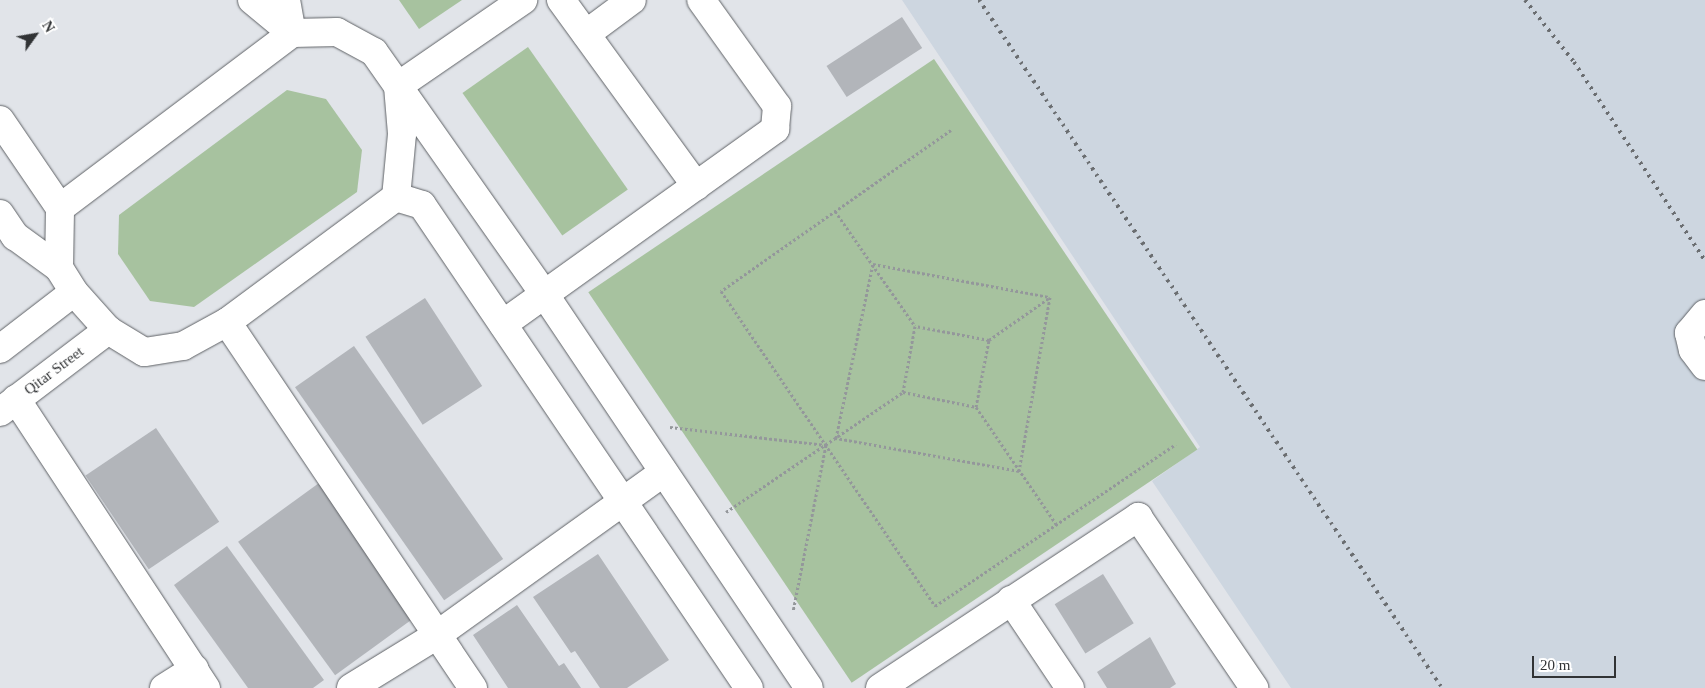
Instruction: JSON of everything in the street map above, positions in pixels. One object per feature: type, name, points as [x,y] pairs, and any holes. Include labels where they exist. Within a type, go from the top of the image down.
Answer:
[{"type":"street","points":[[252,0],[292,33]]},
{"type":"street","points":[[286,0],[292,33]]},
{"type":"street","points":[[398,86],[523,0]]},
{"type":"street","points":[[561,0],[696,186]]},
{"type":"street","points":[[586,34],[632,0]]},
{"type":"street","points":[[503,324],[775,129],[777,106],[701,0]]},
{"type":"street","points":[[60,208],[292,33],[337,32],[374,52],[545,295],[809,688]]},
{"type":"street","points":[[0,214],[15,236],[59,268],[74,292],[108,330],[144,352],[183,346],[227,322],[396,197],[402,134],[398,86]]},
{"type":"street","points":[[0,120],[60,208],[59,268]]},
{"type":"street","points":[[396,197],[422,205],[624,500],[749,688]]},
{"type":"street","points":[[0,349],[74,292]]},
{"type":"street","points":[[1705,314],[1689,333],[1693,350],[1705,366]]},
{"type":"street","points":[[227,322],[472,688]]},
{"type":"street","name":"Qitar Street","points":[[8,406],[108,330]]},
{"type":"street","points":[[8,406],[200,678],[164,688]]},
{"type":"street","points":[[351,688],[437,635],[664,472]]},
{"type":"street","points":[[880,688],[1138,518],[1254,688]]},
{"type":"street","points":[[1011,600],[1070,688]]},
{"type":"path","points":[[951,130],[722,291],[935,606],[1176,444]]},
{"type":"path","points":[[726,512],[903,392],[915,326],[836,211]]},
{"type":"path","points":[[873,264],[1050,297]]},
{"type":"path","points":[[836,438],[873,264]]},
{"type":"path","points":[[976,407],[989,340],[1050,297]]},
{"type":"path","points":[[1019,471],[1050,297]]},
{"type":"path","points":[[915,326],[989,340]]},
{"type":"path","points":[[903,392],[976,407],[1056,524]]},
{"type":"path","points":[[670,427],[826,445]]},
{"type":"path","points":[[836,438],[1019,471]]},
{"type":"path","points":[[792,611],[826,445]]},
{"type":"shaded area","points":[[902,0],[1705,0],[1705,314],[1679,332],[1705,372],[1705,688],[1291,688],[1152,481],[1200,447]]},
{"type":"green space","points":[[399,0],[462,0],[419,29]]},
{"type":"green space","points":[[528,47],[628,190],[562,235],[462,93]]},
{"type":"green space","points":[[934,59],[1197,449],[852,683],[588,292]]},
{"type":"green space","points":[[287,90],[326,99],[362,150],[357,192],[194,307],[150,301],[118,254],[119,215]]},
{"type":"building","points":[[902,17],[922,48],[847,97],[827,66]]},
{"type":"building","points":[[425,298],[482,386],[423,425],[365,337]]},
{"type":"building","points":[[354,346],[503,559],[444,600],[295,387]]},
{"type":"building","points":[[156,428],[219,522],[149,569],[86,476]]},
{"type":"building","points":[[319,483],[416,616],[335,675],[238,542]]},
{"type":"building","points":[[227,546],[324,680],[313,688],[248,688],[174,585]]},
{"type":"building","points":[[598,554],[669,660],[627,688],[600,688],[575,651],[571,653],[533,597]]},
{"type":"building","points":[[1103,574],[1134,623],[1085,653],[1055,604]]},
{"type":"building","points":[[517,605],[559,666],[564,663],[581,688],[508,688],[473,635]]},
{"type":"building","points":[[1150,637],[1176,684],[1170,688],[1107,688],[1097,672]]},
{"type":"railway","points":[[979,0],[1442,688]]},
{"type":"railway","points":[[1525,0],[1574,62],[1705,261]]}]
